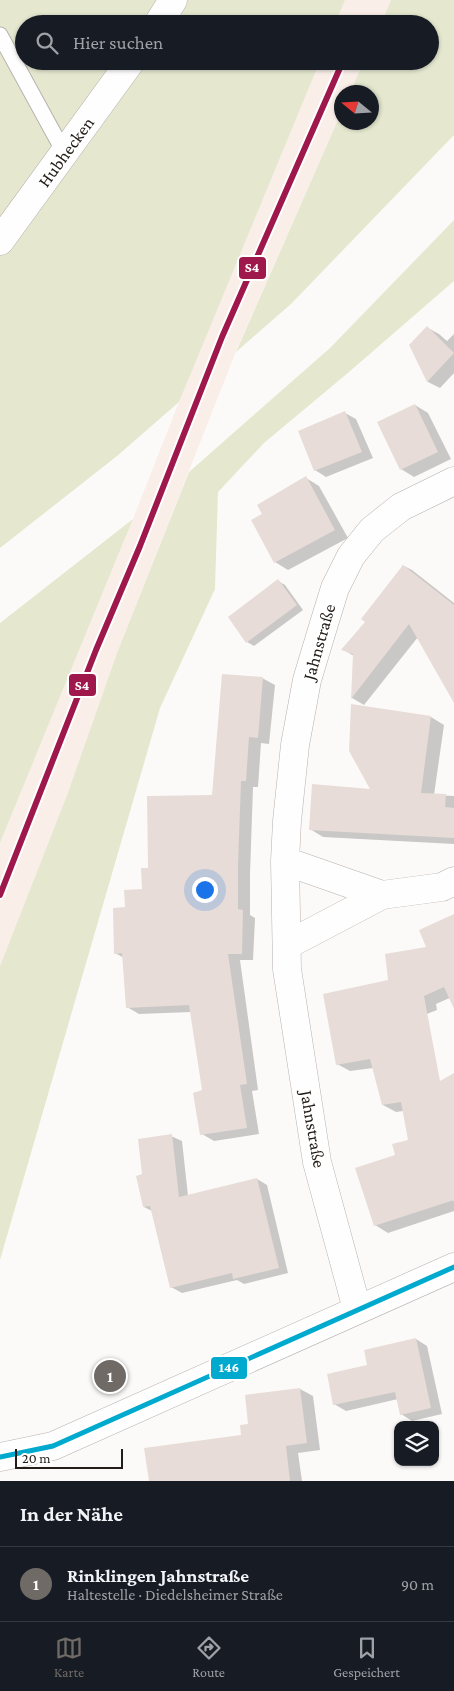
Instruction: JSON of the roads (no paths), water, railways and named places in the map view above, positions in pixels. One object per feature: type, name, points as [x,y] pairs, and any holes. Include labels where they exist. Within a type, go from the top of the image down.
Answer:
[{"type":"street","points":[[164,15],[173,0]]},
{"type":"street","name":"Hubhecken","points":[[0,242],[125,70]]},
{"type":"street","name":"Jahnstraße","points":[[357,1309],[317,1162],[287,969],[285,862],[295,745],[307,680],[335,588],[351,556],[372,530],[401,507],[454,481]]},
{"type":"street","points":[[285,862],[382,895]]},
{"type":"street","points":[[287,945],[382,895],[442,887],[454,881]]},
{"type":"street","points":[[0,1457],[53,1446],[454,1267]]},
{"type":"lane","points":[[0,35],[15,62]]},
{"type":"lane","points":[[19,70],[65,154]]},
{"type":"place","name":"Rinklingen Jahnstraße","points":[[110,1376]]}]
